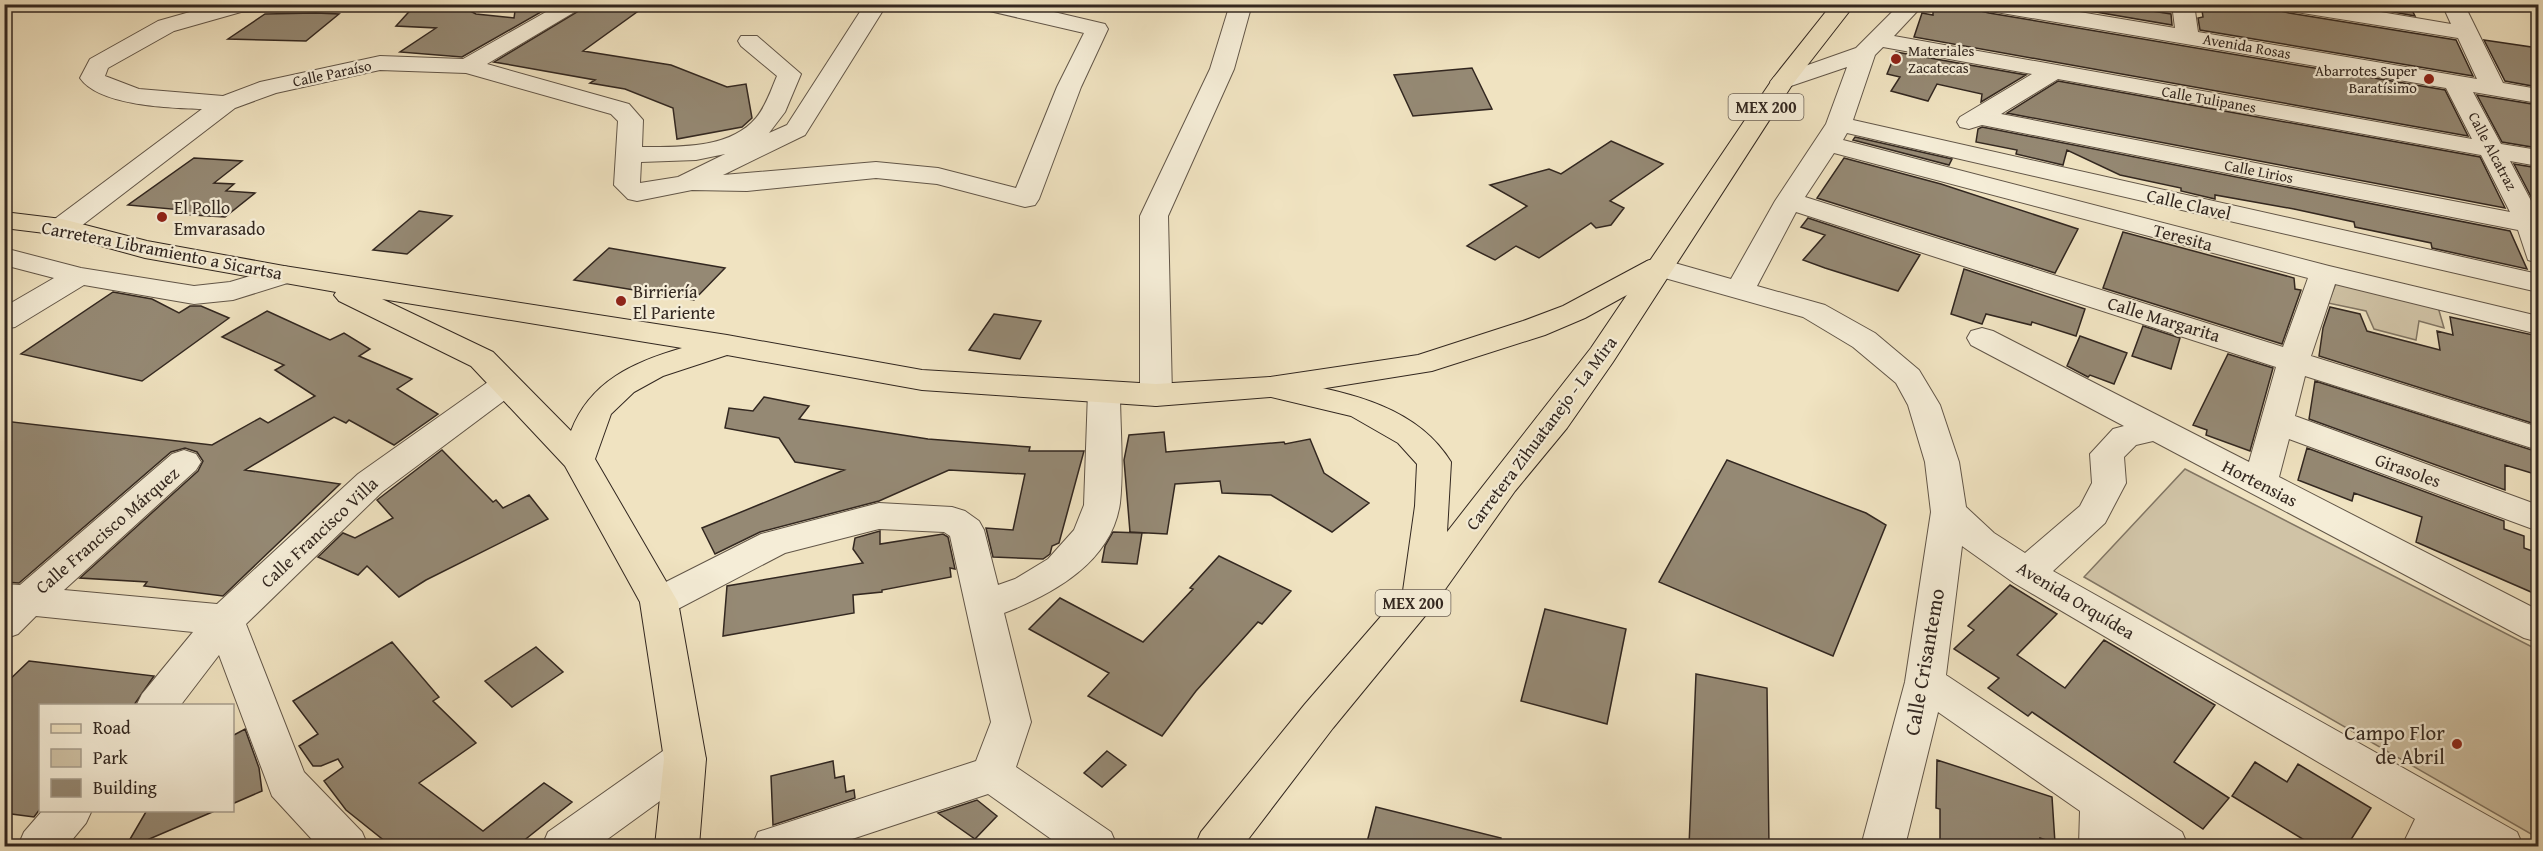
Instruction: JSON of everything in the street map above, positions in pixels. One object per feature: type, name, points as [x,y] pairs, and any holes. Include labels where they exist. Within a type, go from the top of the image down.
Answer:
[{"type":"main road","name":"Carretera Zihuatanejo - La Mira","points":[[1217,846],[1319,716],[1421,595],[1503,482],[1555,420],[1602,355],[1657,267],[1696,215],[1782,82],[1844,4]]},
{"type":"main road","name":"Carretera Libramiento a Sicartsa","points":[[4,220],[62,227],[145,249],[284,275],[727,345],[922,380],[1156,395],[1270,387]]},
{"type":"main road","points":[[1270,387],[1421,364],[1500,340],[1574,312],[1657,267]]},
{"type":"main road","points":[[319,280],[482,359],[578,459],[658,603],[685,759],[677,846]]},
{"type":"main road","points":[[578,459],[599,407],[632,377],[675,359],[727,345]]},
{"type":"main road","points":[[1270,387],[1361,408],[1410,435],[1434,462],[1433,506],[1421,595]]},
{"type":"street","points":[[226,103],[166,100],[106,88],[92,78],[98,64],[166,26],[240,5],[314,4]]},
{"type":"street","points":[[467,66],[577,4]]},
{"type":"street","points":[[686,183],[796,130],[876,4]]},
{"type":"street","points":[[686,183],[747,183],[876,170],[939,176],[1025,199],[1069,87],[1097,29],[989,4]]},
{"type":"street","points":[[1156,395],[1154,216],[1222,69],[1241,4]]},
{"type":"street","points":[[1740,289],[1789,201],[1833,134],[1872,46],[1913,4]]},
{"type":"street","name":"Avenida Rosas","points":[[1990,4],[2538,96]]},
{"type":"street","points":[[2183,4],[2187,36]]},
{"type":"street","points":[[2290,4],[2468,33]]},
{"type":"street","points":[[2453,4],[2494,89]]},
{"type":"street","points":[[629,154],[684,155],[737,141],[759,130],[778,102],[789,74],[749,41]]},
{"type":"street","points":[[1782,82],[1872,46]]},
{"type":"street","name":"Calle Tulipanes","points":[[1872,46],[2055,71],[2538,158]]},
{"type":"street","name":"Calle Paraíso","points":[[62,227],[226,103],[268,87],[380,63],[467,66],[620,109],[631,120],[627,185],[637,193],[686,183]]},
{"type":"street","points":[[1925,144],[1980,117],[2055,71]]},
{"type":"street","name":"Calle Alcatraz","points":[[2456,84],[2534,225],[2538,254]]},
{"type":"street","name":"Calle Lirios","points":[[1980,117],[2534,225]]},
{"type":"street","name":"Calle Clavel","points":[[1833,134],[1925,144],[2538,283]]},
{"type":"street","name":"Teresita","points":[[1833,134],[2324,273],[2538,325]]},
{"type":"street","name":"Calle Margarita","points":[[1789,201],[2538,439]]},
{"type":"street","points":[[4,256],[79,276],[194,295],[233,291],[284,275]]},
{"type":"street","points":[[1657,267],[1814,311],[1864,340],[1908,377],[1924,405],[1942,462],[1949,512]]},
{"type":"street","points":[[2260,483],[2294,360],[2324,273]]},
{"type":"street","points":[[4,320],[79,276]]},
{"type":"street","name":"Hortensias","points":[[1982,338],[2538,627]]},
{"type":"street","name":"Calle Francisco Villa","points":[[157,704],[225,620],[370,483],[506,384]]},
{"type":"street","points":[[984,605],[1028,589],[1061,569],[1090,536],[1102,505],[1104,392]]},
{"type":"street","name":"Girasoles","points":[[2277,422],[2538,518]]},
{"type":"street","points":[[2027,573],[2093,514],[2109,483],[2107,454],[2125,436],[2156,429]]},
{"type":"street","name":"Calle Francisco Márquez","points":[[12,607],[184,462]]},
{"type":"street","name":"Avenida Orquídea","points":[[1949,512],[1982,542],[2027,573],[2432,829],[2501,846]]},
{"type":"street","name":"Calle Crisantemo","points":[[1883,846],[1925,682],[1949,512]]},
{"type":"street","points":[[658,603],[774,543],[879,516],[952,520],[966,530],[1011,722],[993,774]]},
{"type":"street","points":[[12,607],[225,620],[287,783],[346,846]]},
{"type":"street","points":[[1925,682],[2166,846]]},
{"type":"street","points":[[564,846],[685,759]]},
{"type":"street","points":[[774,846],[993,774]]},
{"type":"street","points":[[993,774],[1095,846]]},
{"type":"street","points":[[2101,846],[2102,802]]},
{"type":"street","points":[[40,846],[69,812]]},
{"type":"green space","points":[[2337,281],[2438,307],[2444,328],[2419,321],[2416,340],[2374,329],[2366,311],[2328,303]]},
{"type":"green space","name":"Campo Flor de Abril","points":[[2185,469],[2538,650],[2538,838],[2084,577]]},
{"type":"building","points":[[416,4],[456,4],[476,14],[514,18],[516,4],[555,4],[462,57],[400,52],[436,28],[396,26]]},
{"type":"building","points":[[590,4],[648,4],[583,51],[671,65],[727,87],[746,84],[752,118],[742,127],[677,139],[673,108],[625,89],[590,83],[595,80],[494,62]]},
{"type":"building","points":[[1933,4],[1977,4],[1981,11],[1989,13],[2445,90],[2468,136],[1914,37],[1922,13],[1933,15]]},
{"type":"building","points":[[2049,4],[2146,4],[2146,10],[2171,14],[2172,25]]},
{"type":"building","points":[[2201,4],[2277,4],[2281,11],[2289,13],[2456,40],[2473,76],[2200,30],[2198,18],[2203,17]]},
{"type":"building","points":[[2350,4],[2409,4],[2415,16]]},
{"type":"building","points":[[265,14],[339,14],[306,41],[228,39]]},
{"type":"building","points":[[2484,40],[2538,48],[2538,87],[2505,81]]},
{"type":"building","points":[[1896,52],[2026,75],[1981,102],[1982,94],[1937,84],[1928,101],[1891,91],[1900,77],[1887,74]]},
{"type":"building","points":[[1472,68],[1492,109],[1413,116],[1394,75]]},
{"type":"building","points":[[2058,81],[2480,157],[2505,208],[2007,113]]},
{"type":"building","points":[[2477,95],[2538,105],[2538,148],[2502,142]]},
{"type":"building","points":[[1982,127],[2510,231],[2527,269],[2432,248],[2431,243],[2355,227],[2354,222],[2294,209],[2215,195],[2215,199],[2181,191],[2181,188],[2120,175],[2067,150],[2063,165],[2016,154],[2017,150],[1976,142],[1978,129]]},
{"type":"building","points":[[1855,137],[1952,159],[1949,165],[1853,140]]},
{"type":"building","points":[[1611,141],[1663,164],[1610,201],[1624,208],[1611,225],[1596,228],[1591,223],[1539,258],[1516,246],[1495,260],[1467,246],[1527,206],[1490,185],[1549,169],[1561,174]]},
{"type":"building","points":[[194,158],[242,161],[214,183],[234,184],[226,191],[255,193],[225,217],[178,214],[183,210],[128,205]]},
{"type":"building","points":[[1844,158],[1941,184],[2078,229],[2055,273],[1817,198]]},
{"type":"building","points":[[2514,164],[2538,168],[2538,210]]},
{"type":"building","points":[[419,211],[452,216],[407,254],[373,250]]},
{"type":"building","points":[[1808,218],[1920,255],[1898,291],[1825,268],[1803,260],[1825,235],[1801,227]]},
{"type":"building","points":[[2123,232],[2294,278],[2295,289],[2301,290],[2282,344],[2103,288]]},
{"type":"building","points":[[609,248],[725,268],[694,300],[574,280]]},
{"type":"building","points":[[1964,269],[2085,309],[2076,336],[2032,322],[2031,325],[1986,314],[1982,324],[1951,314]]},
{"type":"building","points":[[113,292],[152,299],[179,313],[190,306],[201,306],[229,318],[142,381],[21,354]]},
{"type":"building","points":[[2330,307],[2360,314],[2367,331],[2440,350],[2437,331],[2453,335],[2450,317],[2538,336],[2538,425],[2319,356],[2323,328]]},
{"type":"building","points":[[267,311],[330,340],[344,333],[370,349],[359,356],[412,379],[397,389],[438,414],[394,445],[349,420],[346,423],[334,417],[245,470],[340,484],[223,596],[144,586],[147,582],[80,578],[198,471],[203,461],[197,452],[185,448],[171,452],[19,583],[4,582],[4,421],[212,445],[260,418],[268,423],[315,396],[275,370],[284,365],[222,337]]},
{"type":"building","points":[[994,314],[1041,321],[1020,359],[969,350]]},
{"type":"building","points":[[2143,326],[2180,338],[2171,369],[2132,356]]},
{"type":"building","points":[[2080,336],[2127,353],[2114,384],[2090,375],[2088,377],[2067,366]]},
{"type":"building","points":[[2228,354],[2273,368],[2250,451],[2206,435],[2207,430],[2193,425]]},
{"type":"building","points":[[2315,381],[2538,452],[2538,475],[2505,465],[2505,490],[2309,419]]},
{"type":"building","points":[[764,397],[809,406],[799,419],[928,439],[1030,447],[1029,451],[1084,451],[1059,543],[1052,546],[1050,554],[1043,559],[993,557],[986,528],[1013,530],[1025,474],[949,470],[879,501],[760,532],[715,554],[702,528],[844,470],[795,462],[779,438],[725,428],[729,408],[753,411]]},
{"type":"building","points":[[1164,432],[1166,452],[1284,442],[1285,444],[1310,439],[1324,473],[1369,503],[1332,532],[1271,495],[1222,493],[1220,481],[1175,484],[1167,534],[1130,532],[1124,460],[1129,435]]},
{"type":"building","points":[[2307,448],[2504,521],[2504,529],[2524,536],[2524,548],[2538,553],[2538,595],[2416,542],[2422,517],[2354,493],[2352,501],[2298,480]]},
{"type":"building","points":[[442,450],[493,502],[496,500],[503,508],[529,495],[548,519],[426,580],[399,597],[367,566],[358,575],[318,557],[343,533],[355,538],[393,518],[377,500]]},
{"type":"building","points":[[1727,460],[1866,513],[1886,525],[1833,656],[1659,582]]},
{"type":"building","points":[[880,531],[880,544],[943,534],[948,537],[955,569],[950,568],[951,577],[882,590],[882,592],[853,595],[854,613],[723,636],[727,586],[863,563],[853,549],[855,538]]},
{"type":"building","points":[[1113,532],[1142,533],[1137,564],[1102,562],[1105,546]]},
{"type":"building","points":[[1219,556],[1291,591],[1262,624],[1258,622],[1196,691],[1162,736],[1088,696],[1109,673],[1029,629],[1060,598],[1143,642],[1193,589],[1190,588]]},
{"type":"building","points":[[2010,585],[2057,614],[2017,655],[2065,688],[2104,640],[2215,705],[2174,762],[2229,798],[2203,829],[2032,712],[2028,716],[1988,688],[1999,678],[1954,649],[1974,630],[1968,626]]},
{"type":"building","points":[[1545,609],[1626,629],[1607,724],[1521,701]]},
{"type":"building","points":[[392,642],[439,697],[433,701],[476,743],[419,783],[483,831],[544,783],[572,802],[517,846],[391,846],[346,810],[324,781],[343,767],[338,759],[321,766],[313,766],[299,746],[318,734],[293,701]]},
{"type":"building","points":[[536,647],[563,672],[512,707],[485,681]]},
{"type":"building","points":[[29,661],[154,676],[135,704],[39,704],[39,810],[34,817],[4,813],[4,685]]},
{"type":"building","points":[[1696,674],[1767,688],[1769,846],[1689,846]]},
{"type":"building","points":[[245,729],[259,768],[262,791],[234,803],[234,735]]},
{"type":"building","points":[[1107,751],[1126,765],[1102,787],[1084,773]]},
{"type":"building","points":[[1937,760],[2052,797],[2055,843],[2040,838],[2040,846],[1940,846],[1940,809],[1936,808]]},
{"type":"building","points":[[833,761],[835,778],[844,776],[846,792],[854,790],[855,798],[773,825],[771,776]]},
{"type":"building","points":[[2255,762],[2287,782],[2298,764],[2371,808],[2347,846],[2314,846],[2232,796]]},
{"type":"building","points":[[977,800],[997,816],[975,839],[938,813]]},
{"type":"building","points":[[1376,807],[1501,838],[1500,846],[1366,846]]},
{"type":"building","points":[[146,812],[212,812],[133,846],[126,846]]},
{"type":"place","name":"Materiales Zacatecas","points":[[1896,59]]},
{"type":"place","name":"Abarrotes Super Baratísimo","points":[[2429,79]]},
{"type":"place","name":"El Pollo Emvarasado","points":[[162,217]]},
{"type":"place","name":"Birriería El Pariente","points":[[621,301]]},
{"type":"place","name":"Campo Flor de Abril","points":[[2457,744]]}]
